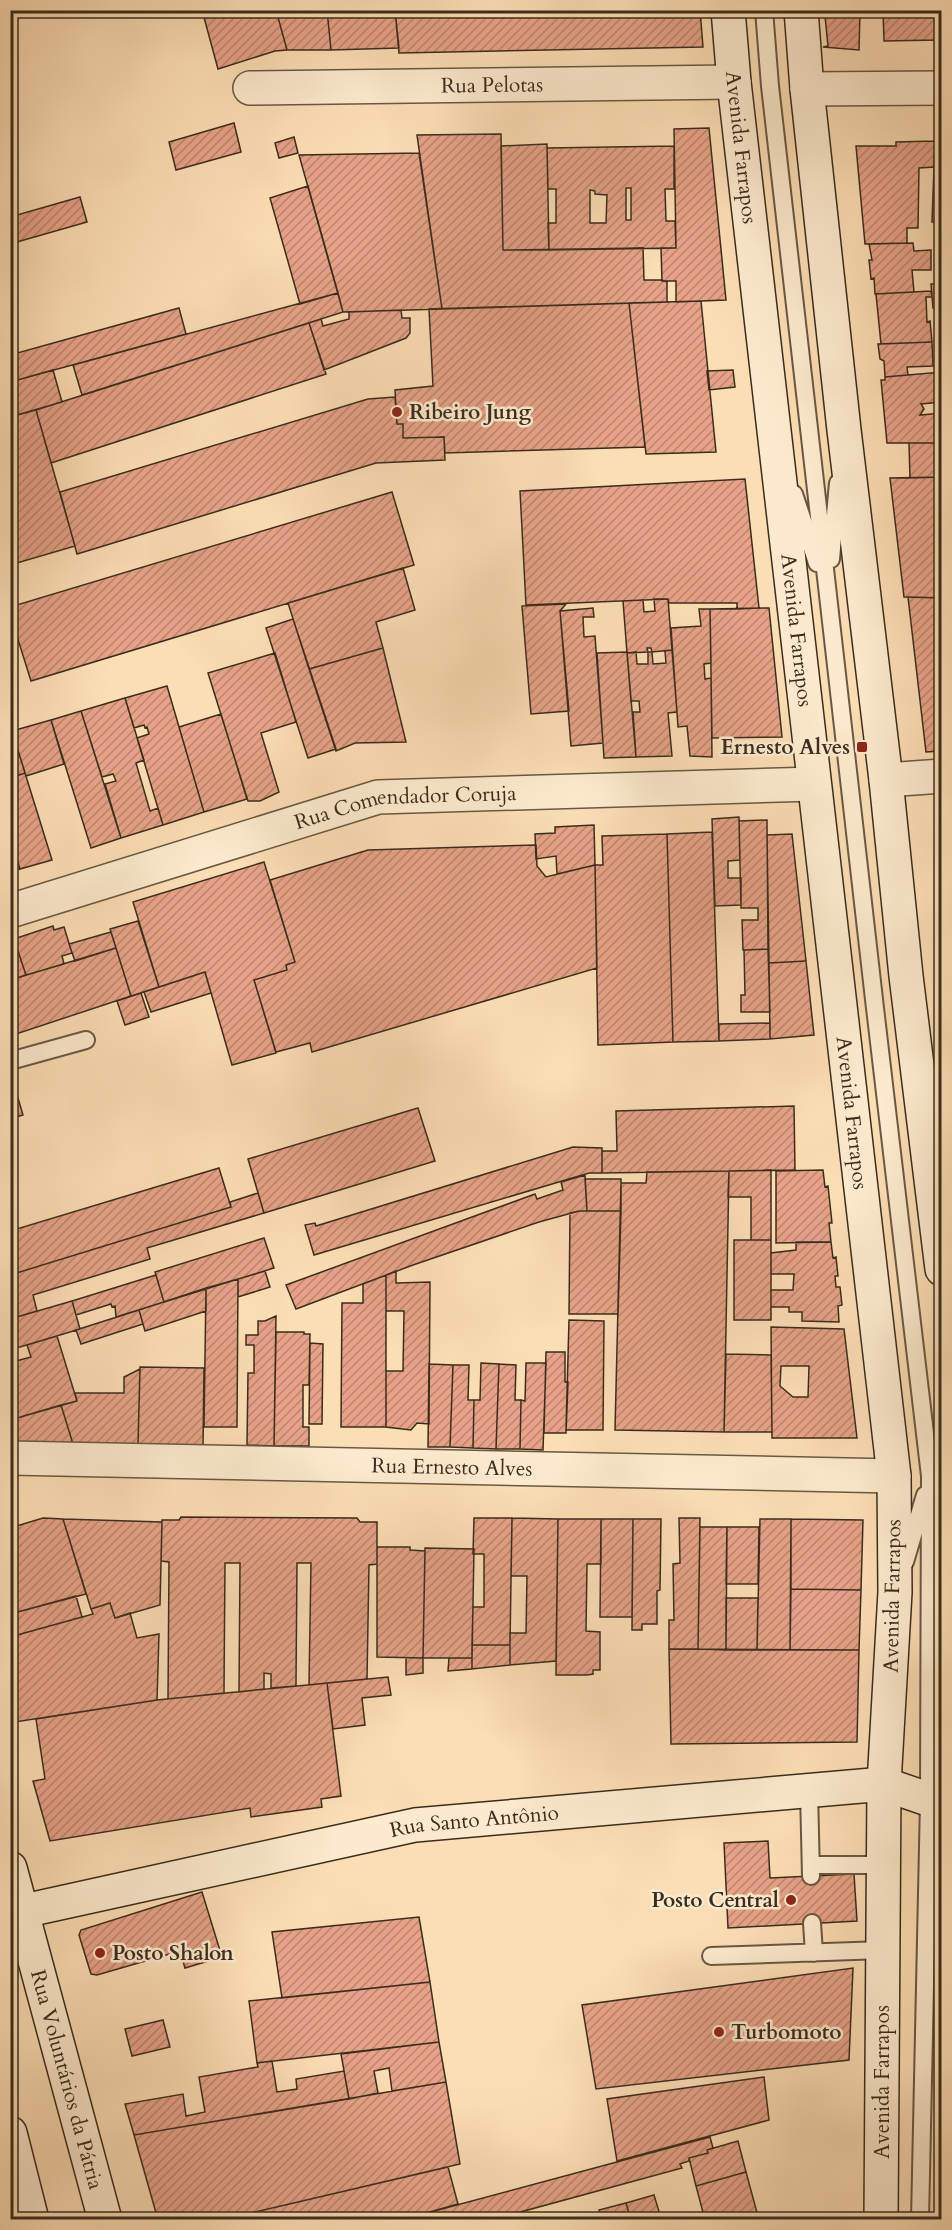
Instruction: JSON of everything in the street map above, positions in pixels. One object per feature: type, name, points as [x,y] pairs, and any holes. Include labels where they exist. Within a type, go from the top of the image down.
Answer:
[{"type":"main road","name":"Avenida Farrapos","points":[[728,10],[774,438],[894,1476],[896,1592],[884,1784],[881,2220]]},
{"type":"main road","points":[[801,10],[807,89],[844,430],[942,1269]]},
{"type":"main road","name":"Rua Pelotas","points":[[250,88],[734,82]]},
{"type":"main road","points":[[807,89],[942,88]]},
{"type":"main road","points":[[886,780],[942,776]]},
{"type":"main road","name":"Rua Comendador Coruja","points":[[10,911],[378,797],[814,784]]},
{"type":"main road","name":"Rua Ernesto Alves","points":[[10,1458],[894,1476]]},
{"type":"main road","name":"Rua Santo Antônio","points":[[16,1912],[415,1825],[884,1784],[935,1802]]},
{"type":"main road","name":"Rua Voluntários da Pátria","points":[[10,1868],[16,1912],[105,2220]]},
{"type":"main road","points":[[10,2133],[32,2220]]},
{"type":"lane","points":[[764,10],[770,86],[827,593],[930,1476],[935,1802],[920,2220]]},
{"type":"lane","points":[[827,593],[844,430]]},
{"type":"lane","points":[[774,438],[827,593]]},
{"type":"lane","points":[[10,1061],[86,1040]]},
{"type":"lane","points":[[930,1476],[942,1511]]},
{"type":"lane","points":[[896,1592],[930,1476]]},
{"type":"lane","points":[[809,1791],[811,1870],[884,1865]]},
{"type":"lane","points":[[812,1923],[814,1953]]},
{"type":"lane","points":[[711,1956],[883,1950]]},
{"type":"building","points":[[202,10],[276,10],[287,50],[275,51],[218,69]]},
{"type":"building","points":[[276,10],[327,10],[331,50],[287,50]]},
{"type":"building","points":[[327,10],[395,10],[399,48],[331,50]]},
{"type":"building","points":[[395,10],[700,10],[703,47],[399,53]]},
{"type":"building","points":[[821,10],[860,13],[859,50],[823,47],[828,46],[825,16],[822,16]]},
{"type":"building","points":[[883,10],[939,10],[939,40],[884,41]]},
{"type":"building","points":[[234,123],[241,152],[176,170],[169,142]]},
{"type":"building","points":[[709,128],[726,300],[676,302],[676,281],[662,281],[661,248],[676,248],[674,129]]},
{"type":"building","points":[[501,134],[503,250],[643,248],[644,280],[667,282],[667,302],[442,309],[417,135]]},
{"type":"building","points":[[294,137],[298,153],[279,158],[275,143]]},
{"type":"building","points":[[935,141],[934,167],[919,168],[918,228],[907,228],[907,243],[865,244],[856,146],[896,146],[896,142]]},
{"type":"building","points":[[935,141],[942,141],[942,222],[932,222]]},
{"type":"building","points":[[547,144],[549,250],[503,250],[501,146]]},
{"type":"building","points":[[674,146],[674,189],[665,189],[666,221],[675,221],[676,248],[549,250],[548,223],[556,223],[556,189],[548,189],[547,148]],"holes":[[[626,188],[631,188],[631,220],[626,220]],[[590,190],[595,191],[595,194],[607,195],[606,223],[590,223]]]},
{"type":"building","points":[[419,153],[442,309],[343,312],[299,155]]},
{"type":"building","points":[[308,186],[338,293],[300,304],[270,198]]},
{"type":"building","points":[[80,197],[87,222],[10,244],[10,217]]},
{"type":"building","points":[[913,243],[914,251],[931,250],[931,270],[912,270],[914,292],[875,294],[874,278],[871,279],[869,260],[872,260],[869,244]]},
{"type":"building","points":[[931,284],[942,284],[942,308],[933,308]]},
{"type":"building","points":[[931,291],[932,297],[926,297],[927,322],[930,321],[932,342],[881,344],[876,294]]},
{"type":"building","points":[[338,293],[343,312],[82,395],[73,365]]},
{"type":"building","points":[[701,301],[716,452],[646,454],[629,303]]},
{"type":"building","points":[[629,303],[645,447],[445,453],[444,437],[403,438],[403,424],[397,424],[395,390],[433,386],[429,309]]},
{"type":"building","points":[[179,308],[186,334],[10,382],[10,355]]},
{"type":"building","points":[[401,310],[402,318],[410,318],[410,333],[406,338],[324,370],[309,323],[321,319],[323,326],[349,319],[349,312]]},
{"type":"building","points":[[309,323],[326,374],[51,463],[36,410]]},
{"type":"building","points":[[932,342],[933,366],[907,367],[908,375],[885,377],[884,361],[880,359],[878,344]]},
{"type":"building","points":[[53,370],[62,402],[10,417],[10,382]]},
{"type":"building","points":[[733,370],[735,387],[709,390],[707,371]]},
{"type":"building","points":[[942,372],[942,402],[921,404],[924,409],[920,415],[942,413],[942,443],[887,443],[881,380],[885,380],[885,377]]},
{"type":"building","points":[[395,397],[397,424],[403,424],[403,438],[444,437],[445,460],[376,463],[77,554],[60,492],[368,399]]},
{"type":"building","points":[[36,410],[75,546],[10,565],[10,417]]},
{"type":"building","points":[[909,443],[942,443],[942,477],[910,478]]},
{"type":"building","points":[[942,477],[942,598],[904,597],[890,478]]},
{"type":"building","points":[[745,479],[759,608],[737,609],[737,603],[669,603],[668,599],[526,605],[520,491]]},
{"type":"building","points":[[392,492],[414,565],[31,681],[10,614],[10,607]]},
{"type":"building","points":[[403,568],[415,610],[376,622],[383,648],[309,669],[288,603]]},
{"type":"building","points":[[908,597],[942,598],[942,751],[926,752]]},
{"type":"building","points":[[654,599],[668,599],[672,650],[652,652],[651,648],[647,648],[648,652],[627,653],[623,601],[643,600],[644,612],[655,611]]},
{"type":"building","points":[[566,604],[560,611],[569,711],[531,714],[522,606]]},
{"type":"building","points":[[593,608],[594,617],[583,617],[584,637],[595,636],[603,743],[571,746],[560,611]]},
{"type":"building","points":[[769,608],[782,737],[712,738],[710,609]]},
{"type":"building","points":[[699,609],[710,609],[711,663],[704,664],[705,679],[711,678],[712,757],[690,756],[687,726],[678,727],[671,628],[701,626]]},
{"type":"building","points":[[293,619],[336,749],[308,758],[266,628]]},
{"type":"building","points":[[383,648],[406,742],[355,743],[336,751],[309,669]]},
{"type":"building","points":[[672,650],[677,712],[668,713],[672,756],[636,757],[633,712],[640,712],[639,701],[631,701],[627,653],[636,652],[637,664],[648,664],[648,652],[652,652],[653,664],[666,663],[665,651]]},
{"type":"building","points":[[627,652],[636,757],[604,758],[597,653]]},
{"type":"building","points":[[275,653],[296,722],[261,733],[279,792],[260,801],[248,801],[208,673]]},
{"type":"building","points":[[167,686],[204,812],[163,825],[137,738],[149,734],[147,727],[145,728],[144,725],[134,728],[125,698]]},
{"type":"building","points":[[125,698],[144,760],[136,763],[150,811],[158,808],[163,825],[121,838],[105,784],[116,781],[113,774],[102,777],[81,711]]},
{"type":"building","points":[[81,711],[121,838],[91,848],[51,720]]},
{"type":"building","points":[[221,714],[247,799],[204,812],[179,727]]},
{"type":"building","points":[[51,720],[64,764],[26,776],[12,731]]},
{"type":"building","points":[[12,731],[25,773],[10,778],[10,732]]},
{"type":"building","points":[[25,773],[52,860],[20,869],[10,837],[10,778]]},
{"type":"building","points":[[739,817],[740,860],[728,861],[728,878],[741,878],[741,905],[715,906],[712,819]]},
{"type":"building","points":[[942,817],[942,838],[937,839],[937,822]]},
{"type":"building","points":[[767,820],[768,949],[743,950],[742,920],[758,920],[758,908],[741,908],[739,821]]},
{"type":"building","points":[[594,825],[595,865],[557,874],[556,856],[536,859],[535,834],[555,833],[555,827]]},
{"type":"building","points":[[712,832],[719,1041],[673,1042],[667,834]]},
{"type":"building","points":[[667,834],[673,1042],[598,1045],[595,865],[603,865],[602,836]]},
{"type":"building","points":[[792,834],[806,961],[769,963],[767,835]]},
{"type":"building","points":[[10,837],[20,869],[10,873]]},
{"type":"building","points":[[942,838],[942,882],[937,882],[937,839]]},
{"type":"building","points":[[536,845],[537,866],[546,877],[595,865],[597,968],[312,1052],[310,1043],[276,1052],[254,980],[287,970],[286,965],[295,962],[270,880],[368,850]]},
{"type":"building","points":[[264,862],[295,962],[286,965],[287,970],[254,980],[276,1053],[232,1065],[205,972],[159,987],[133,902]]},
{"type":"building","points":[[138,921],[159,987],[131,996],[110,929]]},
{"type":"building","points":[[53,926],[54,930],[64,927],[72,953],[62,956],[64,964],[26,975],[14,939]]},
{"type":"building","points":[[111,932],[116,948],[75,961],[69,944]]},
{"type":"building","points":[[14,939],[26,975],[10,980],[10,940]]},
{"type":"building","points":[[116,948],[131,996],[10,1036],[10,980]]},
{"type":"building","points":[[768,949],[770,1012],[741,1012],[741,995],[745,995],[744,950]]},
{"type":"building","points":[[806,961],[814,1035],[770,1039],[769,963]]},
{"type":"building","points":[[205,972],[211,993],[151,1012],[144,992]]},
{"type":"building","points":[[141,993],[149,1017],[125,1025],[117,1001]]},
{"type":"building","points":[[770,1023],[770,1039],[719,1041],[719,1024]]},
{"type":"building","points":[[10,1071],[23,1115],[10,1119]]},
{"type":"building","points":[[794,1106],[795,1170],[602,1173],[602,1151],[617,1151],[616,1111]]},
{"type":"building","points":[[418,1108],[435,1161],[264,1213],[248,1159]]},
{"type":"building","points":[[573,1147],[602,1148],[602,1173],[589,1173],[314,1255],[305,1225],[315,1223],[316,1226]]},
{"type":"building","points":[[219,1168],[231,1207],[10,1275],[10,1231]]},
{"type":"building","points":[[771,1170],[771,1240],[751,1240],[751,1197],[728,1197],[729,1171]]},
{"type":"building","points":[[823,1170],[825,1187],[828,1186],[832,1223],[829,1223],[831,1242],[776,1243],[776,1171]]},
{"type":"building","points":[[729,1171],[724,1432],[615,1430],[621,1183],[646,1183],[647,1172]]},
{"type":"building","points":[[585,1175],[587,1211],[539,1222],[413,1265],[296,1309],[286,1285],[535,1194],[537,1199],[563,1190],[561,1182]]},
{"type":"building","points":[[585,1179],[621,1179],[621,1211],[587,1211]]},
{"type":"building","points":[[258,1193],[264,1213],[147,1248],[150,1259],[33,1295],[37,1311],[10,1319],[10,1275],[231,1207],[230,1202]]},
{"type":"building","points":[[621,1211],[618,1314],[569,1314],[570,1213]]},
{"type":"building","points":[[264,1238],[274,1268],[164,1302],[155,1272]]},
{"type":"building","points":[[734,1240],[771,1240],[771,1320],[734,1320]]},
{"type":"building","points":[[796,1242],[831,1242],[833,1258],[836,1257],[838,1276],[835,1276],[836,1287],[840,1287],[842,1305],[838,1306],[839,1322],[802,1321],[802,1312],[789,1312],[789,1307],[771,1307],[771,1290],[793,1290],[794,1274],[771,1274],[771,1253],[796,1250]]},
{"type":"building","points":[[265,1271],[270,1287],[238,1297],[238,1279]]},
{"type":"building","points":[[396,1271],[396,1283],[430,1282],[429,1424],[417,1423],[411,1430],[386,1427],[386,1371],[403,1371],[404,1311],[386,1311],[386,1275]]},
{"type":"building","points":[[156,1275],[164,1302],[116,1317],[115,1306],[112,1307],[111,1304],[76,1315],[72,1301]]},
{"type":"building","points":[[386,1275],[386,1427],[341,1427],[342,1303],[363,1303],[363,1284]]},
{"type":"building","points":[[238,1279],[237,1427],[204,1427],[206,1288]]},
{"type":"building","points":[[206,1288],[206,1311],[145,1331],[139,1310]]},
{"type":"building","points":[[72,1301],[80,1329],[10,1350],[10,1319]]},
{"type":"building","points":[[139,1310],[143,1324],[81,1344],[76,1330]]},
{"type":"building","points":[[276,1316],[274,1446],[247,1445],[248,1373],[254,1373],[254,1345],[246,1345],[246,1335],[258,1335],[258,1321],[265,1321]]},
{"type":"building","points":[[569,1320],[604,1321],[603,1430],[566,1430]]},
{"type":"building","points":[[771,1327],[844,1329],[857,1438],[772,1438]],"holes":[[[781,1366],[809,1366],[808,1397],[793,1397],[780,1386]]]},
{"type":"building","points":[[276,1332],[310,1334],[309,1385],[303,1385],[303,1427],[309,1427],[309,1446],[274,1446]]},
{"type":"building","points":[[57,1336],[77,1401],[10,1420],[10,1350],[12,1349],[16,1361],[31,1357],[27,1345]]},
{"type":"building","points":[[310,1343],[323,1344],[322,1424],[309,1424]]},
{"type":"building","points":[[546,1352],[565,1352],[565,1382],[568,1382],[566,1433],[544,1433]]},
{"type":"building","points":[[726,1354],[771,1355],[772,1432],[724,1432]]},
{"type":"building","points":[[481,1363],[499,1364],[496,1449],[473,1448],[474,1400],[480,1400]]},
{"type":"building","points":[[526,1363],[546,1363],[543,1450],[520,1449],[521,1400],[525,1401]]},
{"type":"building","points":[[429,1364],[453,1365],[450,1447],[428,1447]]},
{"type":"building","points":[[499,1364],[516,1365],[515,1400],[521,1400],[520,1449],[496,1449]]},
{"type":"building","points":[[453,1365],[469,1365],[468,1400],[474,1400],[473,1448],[450,1447]]},
{"type":"building","points":[[140,1367],[204,1368],[203,1447],[138,1445]]},
{"type":"building","points":[[140,1369],[138,1445],[73,1444],[61,1405],[77,1401],[75,1393],[124,1393],[124,1377]]},
{"type":"building","points":[[61,1405],[73,1444],[10,1442],[10,1420]]},
{"type":"building","points":[[181,1517],[357,1518],[360,1522],[377,1522],[377,1564],[369,1565],[367,1679],[309,1685],[311,1563],[297,1563],[296,1686],[271,1688],[271,1674],[264,1673],[264,1689],[239,1692],[240,1563],[225,1563],[224,1693],[168,1699],[169,1562],[161,1561],[162,1520],[179,1520]]},
{"type":"building","points":[[43,1518],[63,1519],[86,1594],[10,1614],[10,1528]]},
{"type":"building","points":[[474,1518],[512,1518],[510,1645],[472,1645],[473,1607],[484,1607],[484,1554],[473,1554]]},
{"type":"building","points":[[512,1518],[558,1519],[556,1661],[510,1665],[510,1633],[526,1633],[527,1576],[511,1576]]},
{"type":"building","points":[[679,1518],[700,1518],[698,1649],[669,1649],[669,1620],[674,1620],[673,1564],[680,1563]]},
{"type":"building","points":[[63,1519],[162,1522],[160,1605],[115,1618],[110,1603],[91,1609]]},
{"type":"building","points":[[558,1519],[601,1519],[601,1564],[587,1564],[586,1631],[600,1632],[600,1670],[593,1670],[593,1674],[556,1675]]},
{"type":"building","points":[[601,1519],[633,1519],[632,1617],[600,1617]]},
{"type":"building","points":[[633,1519],[661,1519],[657,1624],[642,1624],[642,1630],[632,1630]]},
{"type":"building","points":[[760,1519],[791,1519],[790,1650],[757,1650]]},
{"type":"building","points":[[791,1519],[863,1520],[861,1590],[791,1589]]},
{"type":"building","points":[[700,1527],[727,1527],[726,1650],[698,1649]]},
{"type":"building","points":[[727,1527],[759,1527],[758,1584],[726,1584]]},
{"type":"building","points":[[377,1547],[410,1547],[410,1550],[425,1551],[423,1658],[377,1657]]},
{"type":"building","points":[[425,1548],[474,1549],[472,1658],[423,1658]]},
{"type":"building","points":[[791,1589],[861,1590],[859,1650],[790,1650]]},
{"type":"building","points":[[76,1596],[82,1617],[10,1637],[10,1614]]},
{"type":"building","points":[[726,1598],[758,1598],[757,1650],[726,1650]]},
{"type":"building","points":[[110,1603],[115,1618],[130,1613],[137,1638],[159,1634],[157,1700],[15,1722],[10,1706],[10,1637],[93,1614],[91,1609]]},
{"type":"building","points":[[472,1645],[510,1645],[510,1665],[472,1669]]},
{"type":"building","points":[[669,1649],[859,1650],[857,1742],[671,1744]]},
{"type":"building","points":[[406,1658],[423,1658],[423,1673],[406,1675]]},
{"type":"building","points":[[449,1658],[472,1658],[472,1669],[448,1671]]},
{"type":"building","points":[[388,1677],[391,1695],[362,1698],[365,1725],[333,1729],[327,1683]]},
{"type":"building","points":[[327,1683],[341,1796],[321,1799],[322,1807],[251,1817],[250,1808],[50,1841],[33,1781],[45,1779],[36,1719],[157,1700]]},
{"type":"building","name":"Posto Central","points":[[768,1841],[770,1878],[854,1874],[857,1921],[728,1928],[724,1843]]},
{"type":"building","points":[[202,1892],[222,1957],[185,1968],[180,1951],[97,1975],[91,1974],[79,1935],[81,1930]]},
{"type":"building","points":[[419,1917],[430,1982],[282,1998],[272,1932]]},
{"type":"building","name":"Turbomoto","points":[[853,1968],[849,2060],[596,2089],[582,2005]]},
{"type":"building","points":[[430,1982],[439,2042],[257,2063],[249,2001]]},
{"type":"building","points":[[163,2020],[170,2047],[132,2056],[125,2029]]},
{"type":"building","points":[[439,2042],[446,2082],[392,2091],[389,2068],[374,2071],[378,2093],[349,2099],[341,2054]]},
{"type":"building","points":[[272,2061],[277,2092],[297,2089],[296,2079],[344,2071],[349,2099],[134,2135],[125,2104],[183,2094],[186,2116],[205,2112],[199,2077],[258,2067],[257,2063]]},
{"type":"building","points":[[764,2077],[769,2120],[617,2161],[607,2099]]},
{"type":"building","points":[[446,2082],[460,2164],[221,2220],[158,2220],[134,2135]]},
{"type":"building","points":[[710,2137],[713,2148],[707,2150],[708,2153],[689,2158],[689,2161],[680,2164],[682,2168],[491,2220],[401,2220]]},
{"type":"building","points":[[738,2141],[746,2172],[696,2186],[689,2158]]},
{"type":"building","points":[[448,2167],[458,2204],[401,2220],[221,2220]]},
{"type":"building","points":[[746,2172],[759,2220],[705,2220],[696,2186]]},
{"type":"building","points":[[654,2195],[661,2218],[631,2220],[626,2203]]},
{"type":"building","points":[[626,2203],[631,2220],[602,2220],[599,2210]]},
{"type":"place","name":"Ribeiro Jung","points":[[397,412]]},
{"type":"place","name":"Ernesto Alves","points":[[862,747]]},
{"type":"place","name":"Posto Central","points":[[791,1900]]},
{"type":"place","name":"Posto Shalon","points":[[100,1953]]},
{"type":"place","name":"Turbomoto","points":[[719,2032]]}]
